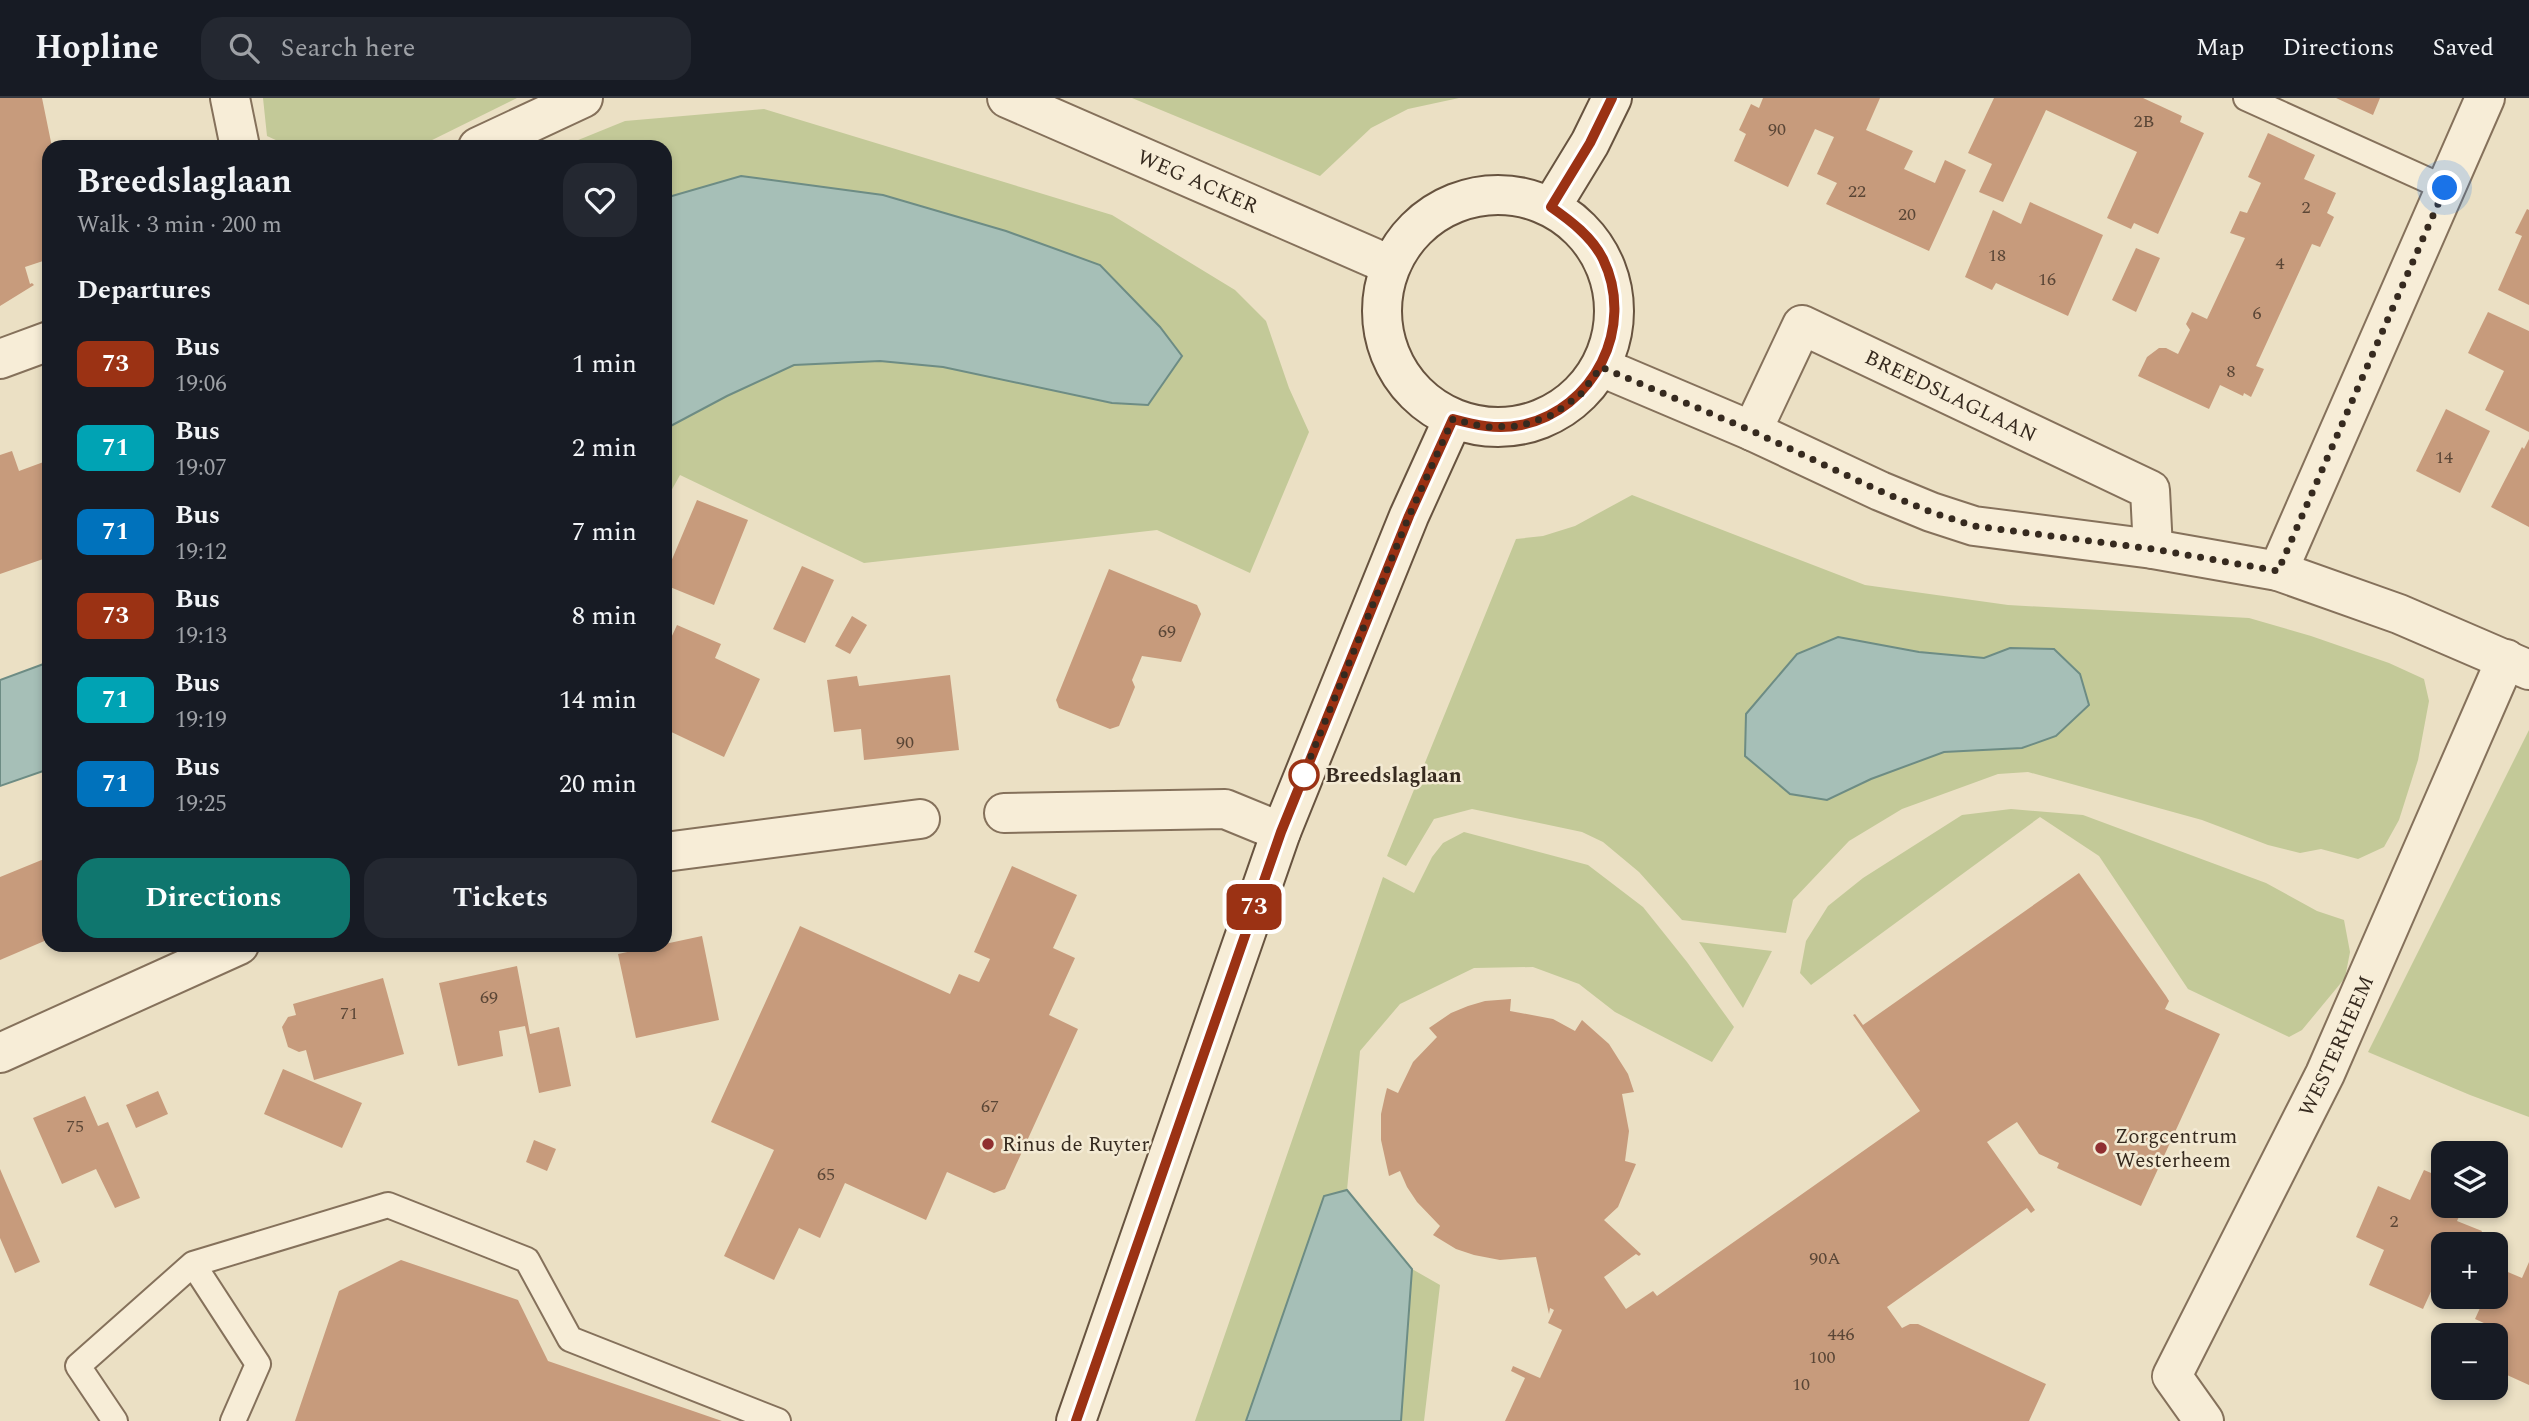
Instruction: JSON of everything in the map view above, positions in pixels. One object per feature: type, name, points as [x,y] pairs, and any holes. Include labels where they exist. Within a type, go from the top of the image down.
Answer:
[{"type":"street","points":[[230,98],[239,140]]},
{"type":"street","points":[[493,140],[583,98]]},
{"type":"street","name":"WEG ACKER","points":[[1007,98],[1390,265]]},
{"type":"street","points":[[1551,207],[1590,143],[1612,98]]},
{"type":"street","points":[[2278,571],[2485,98]]},
{"type":"street","points":[[1505,194],[1551,207],[1581,229],[1603,259],[1614,294],[1613,332],[1601,367],[1580,395],[1552,415],[1520,426],[1485,427],[1453,419],[1415,393],[1390,355],[1381,310],[1390,265],[1418,226],[1458,201],[1505,194]]},
{"type":"street","name":"BREEDSLAGLAAN","points":[[1752,431],[1802,325],[2150,489],[2153,549]]},
{"type":"street","points":[[0,359],[42,344]]},
{"type":"street","points":[[1601,367],[1752,431],[1880,491],[1974,526],[2153,549],[2278,571],[2399,614],[2517,665]]},
{"type":"street","points":[[1076,1421],[1281,832],[1409,516],[1453,419]]},
{"type":"street","name":"WESTERHEEM","points":[[2204,1421],[2172,1376],[2325,1074],[2517,665]]},
{"type":"street","points":[[1004,813],[1225,809],[1281,832]]},
{"type":"street","points":[[672,851],[920,819]]},
{"type":"street","points":[[0,1053],[224,952]]},
{"type":"lane","points":[[2246,98],[2445,188]]},
{"type":"lane","points":[[115,1421],[78,1366],[193,1264],[388,1205],[527,1259],[570,1339],[778,1421]]},
{"type":"lane","points":[[193,1264],[258,1364],[233,1421]]},
{"type":"green space","points":[[263,98],[517,98],[432,140],[276,140],[267,136]]},
{"type":"green space","points":[[1132,98],[1459,98],[1408,109],[1371,128],[1320,176]]},
{"type":"green space","points":[[764,109],[1112,215],[1235,290],[1266,321],[1289,388],[1309,432],[1250,573],[1157,530],[864,563],[680,475],[672,489],[672,425],[794,365],[880,361],[943,367],[1112,403],[1148,404],[883,195],[741,176],[672,196],[672,140],[578,140],[625,121]]},
{"type":"green space","points":[[1632,495],[1865,585],[2008,605],[2249,618],[2389,663],[2424,679],[2429,701],[2418,760],[2399,820],[2384,847],[2358,859],[2321,849],[2300,853],[2268,845],[2202,820],[2028,772],[1998,774],[1902,809],[1849,841],[1793,900],[1786,933],[1682,920],[1639,872],[1603,842],[1582,832],[1472,809],[1434,819],[1406,866],[1387,856],[1516,539],[1543,536],[1575,526]]},
{"type":"green space","points":[[2529,730],[2529,1117],[2368,1052]]},
{"type":"green space","points":[[2011,809],[2083,815],[2266,883],[2317,911],[2344,920],[2350,952],[2345,978],[2302,1030],[2289,1037],[2188,989],[2099,856],[2040,817],[1811,985],[1800,973],[1806,941],[1828,906],[1863,878],[1962,815]]},
{"type":"green space","points":[[1464,832],[1588,865],[1643,907],[1734,1027],[1712,1062],[1615,1012],[1579,984],[1533,967],[1474,968],[1400,1004],[1360,1051],[1347,1190],[1324,1197],[1246,1421],[1195,1421],[1383,877],[1414,893],[1432,857],[1443,843]]},
{"type":"green space","points":[[1699,942],[1772,951],[1743,1008]]},
{"type":"green space","points":[[1412,1269],[1440,1285],[1424,1421],[1401,1421]]},
{"type":"water","points":[[741,176],[883,195],[1006,231],[1100,265],[1160,327],[1182,356],[1148,405],[1112,403],[943,367],[880,361],[794,365],[672,425],[672,196]]},
{"type":"water","points":[[1838,637],[1919,652],[1984,658],[2010,648],[2054,649],[2080,674],[2089,705],[2056,736],[2022,748],[1944,752],[1871,779],[1827,800],[1790,794],[1745,756],[1746,714],[1797,654]]},
{"type":"water","points":[[42,665],[42,771],[0,786],[0,680]]},
{"type":"water","points":[[1347,1190],[1412,1269],[1401,1421],[1246,1421],[1324,1196]]},
{"type":"building","points":[[0,98],[42,98],[51,140],[42,140],[42,261],[25,267],[30,284],[34,285],[0,306]]},
{"type":"building","points":[[1763,98],[1880,98],[1866,130],[1913,151],[1904,169],[1935,183],[1945,160],[1966,170],[1929,251],[1826,204],[1837,183],[1817,174],[1834,137],[1815,129],[1788,187],[1734,161],[1746,134],[1739,130],[1751,104],[1759,108]]},
{"type":"building","points":[[1994,98],[2143,98],[2182,116],[2180,122],[2204,133],[2158,234],[2134,223],[2131,229],[2107,218],[2137,152],[2046,110],[2003,202],[1979,192],[1992,164],[1968,153]]},
{"type":"building","points":[[2336,98],[2380,98],[2373,115]]},
{"type":"building","points":[[2268,133],[2315,155],[2304,179],[2336,193],[2327,213],[2334,217],[2320,247],[2312,244],[2256,366],[2264,369],[2251,397],[2220,385],[2209,409],[2138,376],[2147,357],[2159,348],[2166,348],[2178,354],[2190,330],[2186,324],[2192,312],[2207,319],[2245,238],[2230,233],[2240,211],[2247,213],[2261,183],[2248,177]]},
{"type":"building","points":[[2030,202],[2103,235],[2068,316],[1996,283],[1992,290],[1965,277],[1993,210],[2021,224]]},
{"type":"building","points":[[2527,209],[2529,305],[2498,290],[2522,236],[2515,233]]},
{"type":"building","points":[[2136,248],[2160,258],[2136,312],[2112,300]]},
{"type":"building","points":[[2488,312],[2529,331],[2529,432],[2485,410],[2504,371],[2468,353]]},
{"type":"building","points":[[2446,409],[2490,431],[2460,493],[2416,471]]},
{"type":"building","points":[[2529,439],[2529,527],[2491,507],[2522,447],[2524,449]]},
{"type":"building","points":[[12,451],[19,471],[42,463],[42,559],[0,574],[0,455]]},
{"type":"building","points":[[697,500],[748,520],[714,605],[672,588],[672,559]]},
{"type":"building","points":[[802,566],[834,580],[805,643],[773,629]]},
{"type":"building","points":[[1109,569],[1197,605],[1201,614],[1181,662],[1142,656],[1132,680],[1135,687],[1119,726],[1110,729],[1059,708],[1056,700]]},
{"type":"building","points":[[852,616],[867,625],[850,654],[835,646]]},
{"type":"building","points":[[677,625],[721,644],[715,658],[760,679],[724,757],[672,732],[672,636]]},
{"type":"building","points":[[950,675],[959,750],[864,760],[861,729],[834,732],[827,680],[857,676],[859,686]]},
{"type":"building","points":[[42,860],[42,942],[0,960],[0,877]]},
{"type":"building","points":[[1012,866],[1077,895],[1053,948],[1075,958],[1049,1015],[1078,1029],[1005,1189],[994,1193],[947,1172],[926,1220],[845,1183],[820,1238],[799,1228],[774,1280],[724,1256],[774,1150],[711,1122],[800,926],[950,994],[959,974],[979,982],[990,959],[974,952]]},
{"type":"building","name":"Zorgcentrum Westerheem","points":[[2079,873],[2166,996],[2169,1001],[2165,1009],[2220,1034],[2141,1206],[2057,1168],[2059,1163],[2039,1154],[2017,1122],[1987,1142],[2035,1210],[2031,1213],[2027,1208],[1887,1307],[1902,1328],[1918,1324],[2046,1384],[2029,1421],[1505,1421],[1525,1378],[1511,1371],[1513,1366],[1540,1378],[1562,1330],[1548,1323],[1554,1310],[1550,1308],[1549,1314],[1536,1257],[1500,1260],[1456,1249],[1433,1235],[1440,1226],[1417,1202],[1400,1171],[1389,1176],[1381,1140],[1381,1114],[1387,1088],[1398,1093],[1413,1062],[1437,1037],[1429,1028],[1451,1013],[1468,1006],[1485,1001],[1511,999],[1510,1011],[1553,1019],[1575,1031],[1582,1020],[1609,1044],[1628,1074],[1634,1092],[1622,1094],[1629,1131],[1625,1161],[1636,1164],[1618,1207],[1604,1220],[1641,1254],[1636,1254],[1604,1277],[1626,1309],[1653,1291],[1657,1296],[1920,1111],[1853,1015],[1855,1014],[1863,1025]]},
{"type":"building","points":[[702,936],[719,1020],[636,1038],[618,954],[672,952],[672,942]]},
{"type":"building","points":[[517,966],[530,1034],[559,1027],[571,1086],[539,1093],[525,1026],[499,1031],[503,1056],[458,1066],[439,983]]},
{"type":"building","points":[[383,978],[404,1054],[314,1080],[306,1050],[299,1052],[288,1047],[282,1027],[288,1017],[296,1015],[293,1004]]},
{"type":"building","points":[[283,1069],[362,1103],[342,1148],[264,1114]]},
{"type":"building","points":[[158,1091],[168,1114],[136,1128],[126,1105]]},
{"type":"building","points":[[85,1096],[98,1126],[108,1122],[140,1198],[115,1208],[96,1169],[62,1184],[33,1118]]},
{"type":"building","points":[[534,1140],[556,1149],[547,1171],[526,1162]]},
{"type":"building","points":[[0,1169],[40,1262],[15,1273],[0,1238]]},
{"type":"building","points":[[2424,1170],[2431,1173],[2431,1218],[2458,1218],[2457,1221],[2482,1231],[2431,1232],[2431,1292],[2423,1309],[2369,1285],[2384,1250],[2356,1237],[2378,1186],[2410,1200]]},
{"type":"building","points":[[401,1260],[518,1300],[548,1361],[722,1421],[295,1421],[339,1291]]},
{"type":"building","points":[[2529,1262],[2529,1385],[2508,1375],[2508,1323],[2484,1323],[2475,1319],[2480,1309],[2508,1309],[2508,1272],[2522,1278]]},
{"type":"bus line","name":"73","points":[[1076,1421],[1281,832],[1409,516],[1453,419],[1485,427],[1520,426],[1552,415],[1580,395],[1601,367],[1613,332],[1614,294],[1603,259],[1581,229],[1551,207],[1590,143],[1612,98]]},
{"type":"place","name":"Breedslaglaan","points":[[1304,775]]},
{"type":"place","name":"Rinus de Ruyter","points":[[988,1144]]},
{"type":"place","name":"Zorgcentrum Westerheem","points":[[2101,1148]]},
{"type":"route","points":[[1304,775],[1300,783],[1409,516],[1453,419],[1485,427],[1520,426],[1552,415],[1580,395],[1601,367],[1752,431],[1880,491],[1974,526],[2153,549],[2278,571],[2445,188]]}]
